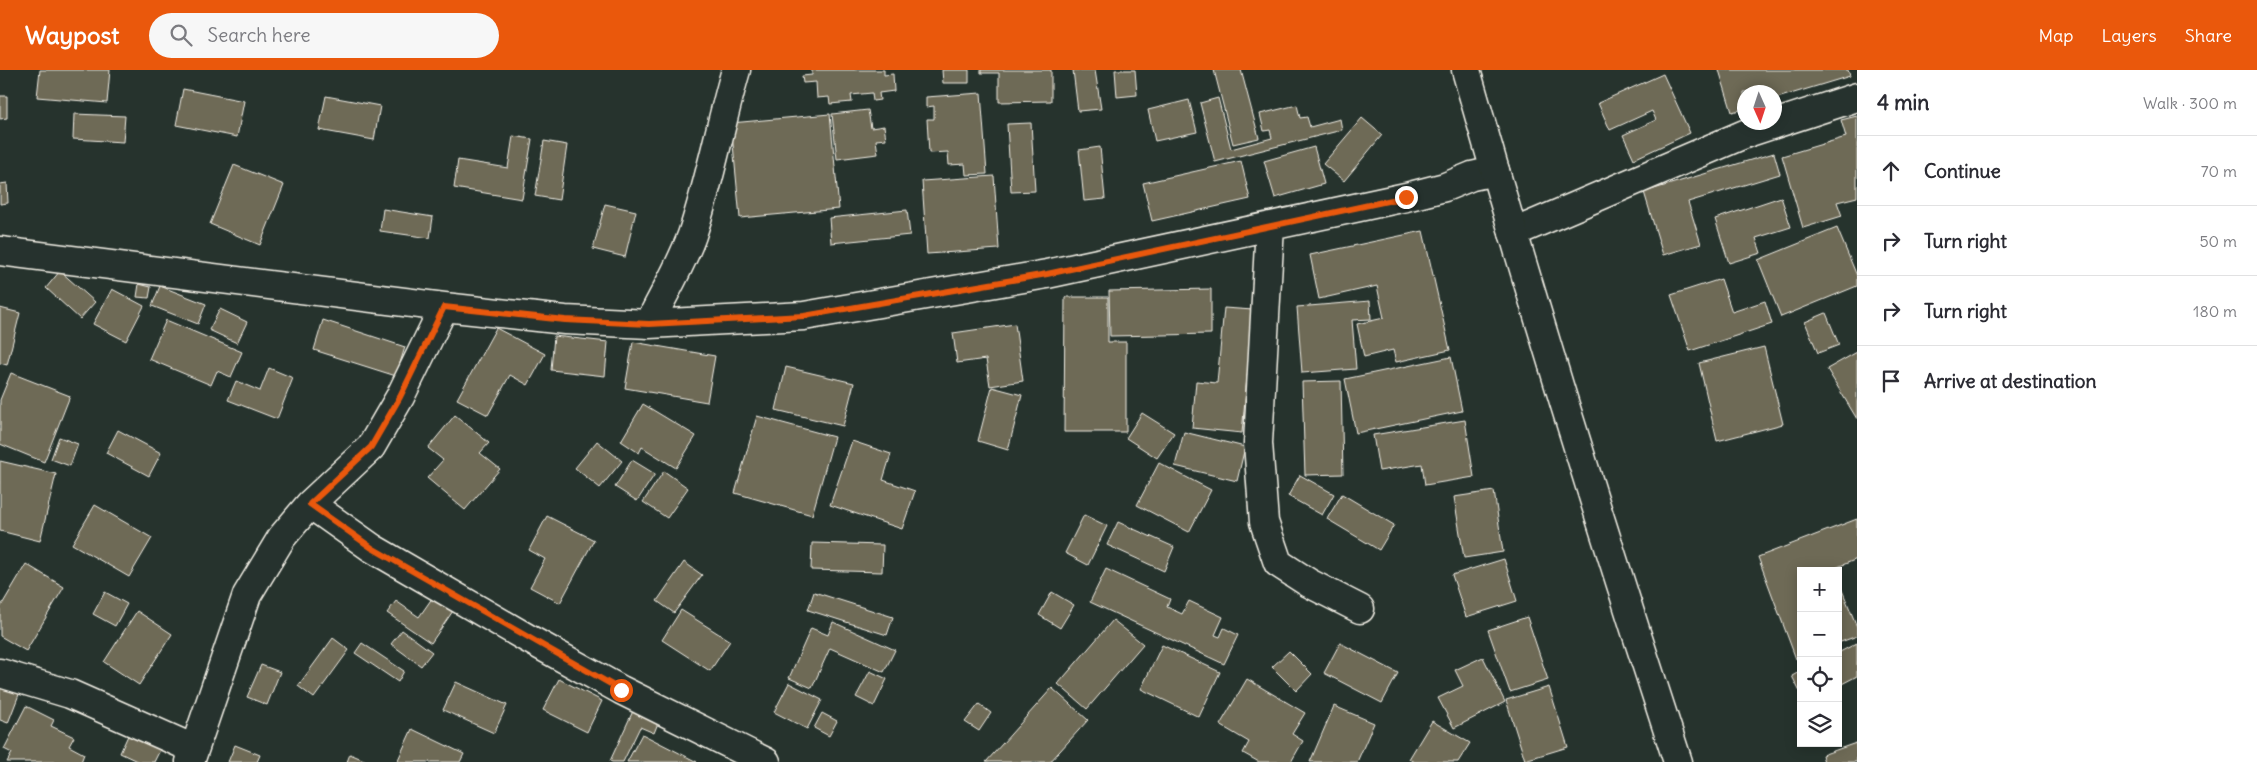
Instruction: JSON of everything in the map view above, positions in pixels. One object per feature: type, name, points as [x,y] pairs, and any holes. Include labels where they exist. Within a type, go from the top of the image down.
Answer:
[{"type":"main road","points":[[649,324],[691,238],[710,178],[719,128],[736,70]]},
{"type":"main road","points":[[1465,71],[1512,234],[1616,571],[1678,762]]},
{"type":"main road","points":[[1512,234],[1747,133],[1857,98]]},
{"type":"main road","points":[[0,251],[444,307],[565,320],[649,324],[804,316],[1047,274],[1406,197],[1494,171]]},
{"type":"main road","points":[[1270,226],[1258,442],[1264,522],[1278,563],[1309,584],[1360,610]]},
{"type":"main road","points":[[0,673],[70,694],[192,756],[247,594],[282,537],[310,504],[371,447],[400,397],[444,307]]},
{"type":"main road","points":[[310,504],[372,548],[527,638],[621,690],[766,762]]},
{"type":"building","points":[[40,70],[110,70],[107,103],[37,97]]},
{"type":"building","points":[[812,70],[884,70],[884,75],[893,74],[894,91],[879,93],[880,100],[873,101],[872,93],[851,95],[852,102],[830,104],[829,97],[817,98],[816,82],[803,83],[802,76],[812,75]]},
{"type":"building","points":[[942,70],[969,70],[969,83],[943,83]]},
{"type":"building","points":[[981,70],[1051,70],[1051,101],[999,102],[999,73],[981,73]]},
{"type":"building","points":[[1073,70],[1095,70],[1101,109],[1078,111]]},
{"type":"building","points":[[1115,70],[1135,70],[1137,95],[1117,97]]},
{"type":"building","points":[[1214,70],[1241,70],[1259,138],[1233,144]]},
{"type":"building","points":[[1719,70],[1848,70],[1850,76],[1782,97],[1782,85],[1737,85],[1737,111],[1732,112]]},
{"type":"building","points":[[1663,74],[1690,133],[1634,159],[1623,135],[1656,120],[1652,111],[1610,130],[1598,103]]},
{"type":"building","points":[[183,89],[244,101],[237,137],[176,125]]},
{"type":"building","points":[[981,93],[987,174],[966,175],[965,164],[949,165],[948,152],[929,153],[927,119],[934,119],[934,106],[926,107],[926,97]]},
{"type":"building","points":[[0,96],[7,96],[7,118],[0,119]]},
{"type":"building","points":[[326,96],[380,106],[374,140],[319,130]]},
{"type":"building","points":[[1218,98],[1231,149],[1272,138],[1270,130],[1264,131],[1260,114],[1297,105],[1300,118],[1307,117],[1310,127],[1340,119],[1342,130],[1215,162],[1200,103]]},
{"type":"building","points":[[1189,100],[1197,132],[1155,141],[1148,110]]},
{"type":"building","points":[[868,110],[871,128],[884,126],[886,139],[876,140],[878,154],[837,159],[832,114]]},
{"type":"building","points":[[74,114],[125,116],[123,142],[73,139]]},
{"type":"building","points":[[830,114],[839,209],[740,218],[731,123]]},
{"type":"building","points":[[1857,116],[1857,197],[1837,202],[1842,216],[1803,228],[1782,156],[1846,137],[1841,120]]},
{"type":"building","points":[[1362,118],[1382,135],[1344,181],[1323,164]]},
{"type":"building","points":[[1031,123],[1035,191],[1011,192],[1007,124]]},
{"type":"building","points":[[513,136],[532,139],[522,199],[454,188],[458,160],[508,168]]},
{"type":"building","points":[[544,141],[567,145],[559,200],[535,196]]},
{"type":"building","points":[[1100,147],[1105,199],[1084,201],[1079,150]]},
{"type":"building","points":[[1314,147],[1324,184],[1275,198],[1264,161]]},
{"type":"building","points":[[1774,153],[1780,174],[1688,202],[1701,244],[1663,255],[1644,192]]},
{"type":"building","points":[[1241,161],[1250,199],[1152,221],[1143,183]]},
{"type":"building","points":[[234,165],[284,185],[260,245],[210,224]]},
{"type":"building","points":[[994,176],[999,249],[927,254],[922,181]]},
{"type":"building","points":[[7,183],[8,203],[0,204],[0,184]]},
{"type":"building","points":[[1781,197],[1791,227],[1756,238],[1761,253],[1729,263],[1715,219]]},
{"type":"building","points":[[605,204],[636,211],[625,257],[593,249]]},
{"type":"building","points":[[383,209],[433,217],[430,238],[380,231]]},
{"type":"building","points":[[907,210],[910,235],[831,243],[829,218]]},
{"type":"building","points":[[1837,228],[1857,276],[1857,286],[1781,317],[1758,260]]},
{"type":"building","points":[[1423,231],[1450,350],[1396,362],[1393,350],[1364,357],[1357,324],[1384,318],[1377,286],[1319,299],[1310,255]]},
{"type":"building","points":[[60,271],[95,302],[80,319],[46,288]]},
{"type":"building","points":[[1721,279],[1732,312],[1765,301],[1772,324],[1690,351],[1671,295]]},
{"type":"building","points":[[139,284],[151,287],[149,298],[137,297]]},
{"type":"building","points":[[160,286],[206,304],[198,324],[152,306]]},
{"type":"building","points":[[112,289],[144,306],[126,341],[93,324]]},
{"type":"building","points":[[1211,289],[1211,334],[1110,336],[1109,291]]},
{"type":"building","points":[[1065,297],[1108,297],[1108,342],[1126,342],[1126,432],[1064,432]]},
{"type":"building","points":[[1370,301],[1371,319],[1352,320],[1356,369],[1302,373],[1297,307]]},
{"type":"building","points":[[0,308],[20,313],[7,365],[0,363]]},
{"type":"building","points":[[1224,308],[1253,310],[1242,433],[1192,428],[1196,381],[1217,383]]},
{"type":"building","points":[[220,309],[247,322],[237,343],[209,330]]},
{"type":"building","points":[[1826,313],[1839,345],[1818,353],[1805,322]]},
{"type":"building","points":[[166,320],[242,352],[231,377],[217,371],[211,385],[149,359]]},
{"type":"building","points":[[323,320],[405,347],[396,376],[314,350]]},
{"type":"building","points":[[1015,324],[1023,381],[990,386],[986,359],[957,363],[953,333]]},
{"type":"building","points":[[496,328],[545,354],[528,385],[510,375],[488,415],[457,399]]},
{"type":"building","points":[[554,336],[608,342],[605,376],[551,370]]},
{"type":"building","points":[[633,342],[715,356],[707,402],[625,388]]},
{"type":"building","points":[[1764,347],[1783,424],[1717,441],[1699,363]]},
{"type":"building","points":[[1857,352],[1857,419],[1827,369]]},
{"type":"building","points":[[1451,357],[1462,411],[1356,433],[1345,379]]},
{"type":"building","points":[[786,367],[854,383],[843,426],[776,410]]},
{"type":"building","points":[[269,368],[293,378],[277,419],[228,400],[236,381],[260,391]]},
{"type":"building","points":[[11,373],[70,396],[44,462],[0,444],[0,400]]},
{"type":"building","points":[[1341,381],[1343,474],[1305,475],[1302,382]]},
{"type":"building","points":[[992,387],[1022,395],[1008,450],[978,441]]},
{"type":"building","points":[[643,404],[696,436],[676,468],[642,447],[639,453],[621,441]]},
{"type":"building","points":[[1142,413],[1174,433],[1157,458],[1126,438]]},
{"type":"building","points":[[455,415],[489,443],[480,453],[500,469],[465,510],[427,478],[443,460],[428,448]]},
{"type":"building","points":[[757,416],[834,437],[812,515],[735,493]]},
{"type":"building","points":[[1465,420],[1474,477],[1425,485],[1422,464],[1379,471],[1373,435]]},
{"type":"building","points":[[118,430],[161,453],[149,476],[106,453]]},
{"type":"building","points":[[1184,432],[1245,447],[1237,481],[1175,466]]},
{"type":"building","points":[[59,437],[78,444],[70,466],[51,459]]},
{"type":"building","points":[[597,441],[622,461],[600,488],[575,468]]},
{"type":"building","points":[[852,441],[891,454],[883,480],[915,491],[902,529],[830,505]]},
{"type":"building","points":[[632,460],[655,474],[637,501],[615,487]]},
{"type":"building","points":[[0,461],[56,474],[40,541],[0,531]]},
{"type":"building","points":[[1159,463],[1211,490],[1189,532],[1137,505]]},
{"type":"building","points":[[664,471],[688,488],[667,518],[643,502]]},
{"type":"building","points":[[1300,475],[1334,494],[1322,515],[1288,496]]},
{"type":"building","points":[[1494,491],[1503,552],[1464,558],[1454,497]]},
{"type":"building","points":[[1342,494],[1394,525],[1379,550],[1327,519]]},
{"type":"building","points":[[95,505],[152,538],[129,577],[72,544]]},
{"type":"building","points":[[1084,515],[1107,526],[1088,565],[1065,553]]},
{"type":"building","points":[[547,516],[594,540],[560,603],[530,587],[545,559],[529,550]]},
{"type":"building","points":[[1857,519],[1857,559],[1838,567],[1797,567],[1796,659],[1758,557]]},
{"type":"building","points":[[1118,522],[1174,547],[1164,571],[1107,545]]},
{"type":"building","points":[[812,543],[883,545],[882,572],[811,570]]},
{"type":"building","points":[[1504,559],[1517,601],[1466,617],[1452,575]]},
{"type":"building","points":[[684,562],[702,575],[674,613],[657,601]]},
{"type":"building","points":[[26,564],[64,587],[26,651],[0,636],[0,608]]},
{"type":"building","points":[[1106,569],[1170,599],[1167,607],[1182,614],[1189,601],[1223,617],[1215,635],[1220,637],[1224,628],[1238,635],[1224,664],[1090,602]]},
{"type":"building","points":[[1842,590],[1857,627],[1857,636],[1842,642]]},
{"type":"building","points":[[105,592],[127,604],[115,626],[93,614]]},
{"type":"building","points":[[814,592],[893,617],[887,635],[808,610]]},
{"type":"building","points":[[1052,592],[1074,605],[1060,628],[1039,615]]},
{"type":"building","points":[[435,594],[455,608],[431,643],[387,613],[396,601],[419,617]]},
{"type":"building","points":[[681,610],[730,641],[710,671],[662,640]]},
{"type":"building","points":[[137,611],[172,634],[139,685],[104,662]]},
{"type":"building","points":[[1527,617],[1548,680],[1510,692],[1488,630]]},
{"type":"building","points":[[1113,620],[1143,644],[1087,709],[1058,684]]},
{"type":"building","points":[[833,622],[895,650],[884,672],[830,648],[812,688],[789,678],[811,628],[828,635]]},
{"type":"building","points":[[402,630],[432,652],[421,666],[391,644]]},
{"type":"building","points":[[333,638],[349,650],[314,698],[298,686]]},
{"type":"building","points":[[362,643],[404,671],[398,682],[355,653]]},
{"type":"building","points":[[1340,643],[1398,673],[1382,703],[1324,673]]},
{"type":"building","points":[[1857,643],[1857,676],[1842,684],[1842,657],[1842,651]]},
{"type":"building","points":[[1162,645],[1220,672],[1199,717],[1141,689]]},
{"type":"building","points":[[1289,651],[1312,674],[1296,691],[1272,667]]},
{"type":"building","points":[[1483,657],[1505,702],[1454,728],[1438,698],[1463,686],[1455,670]]},
{"type":"building","points":[[261,665],[280,672],[267,705],[247,697]]},
{"type":"building","points":[[870,671],[887,679],[874,706],[856,697]]},
{"type":"building","points":[[1797,673],[1797,686],[1792,676]]},
{"type":"building","points":[[0,675],[23,684],[8,723],[0,720]]},
{"type":"building","points":[[559,679],[602,701],[587,732],[543,710]]},
{"type":"building","points":[[1247,679],[1305,713],[1292,734],[1303,741],[1291,762],[1259,762],[1243,753],[1249,742],[1220,725]]},
{"type":"building","points":[[456,682],[507,705],[494,733],[443,710]]},
{"type":"building","points":[[789,683],[822,700],[807,729],[774,712]]},
{"type":"building","points":[[1549,687],[1568,747],[1525,760],[1506,700]]},
{"type":"building","points":[[1052,688],[1088,720],[1050,762],[986,762]]},
{"type":"building","points":[[979,704],[991,713],[979,731],[965,722]]},
{"type":"building","points":[[26,706],[54,720],[51,726],[74,737],[69,746],[84,754],[81,762],[7,762],[12,753],[4,749]]},
{"type":"building","points":[[1334,706],[1374,723],[1357,762],[1310,762]]},
{"type":"building","points":[[633,711],[658,723],[654,733],[640,727],[623,762],[612,762],[610,761]]},
{"type":"building","points":[[822,713],[837,721],[829,736],[814,728]]},
{"type":"building","points":[[1432,721],[1470,743],[1458,762],[1414,762],[1409,759]]},
{"type":"building","points":[[131,729],[163,744],[154,762],[139,762],[120,753]]},
{"type":"building","points":[[412,729],[464,754],[460,762],[397,762]]},
{"type":"building","points":[[642,734],[697,762],[627,762]]},
{"type":"building","points":[[1856,743],[1857,762],[1824,762],[1822,755]]},
{"type":"building","points":[[235,745],[260,755],[257,762],[228,762]]},
{"type":"building","points":[[350,754],[369,762],[347,762]]},
{"type":"route","points":[[621,690],[372,548],[310,504],[371,447],[400,397],[444,307],[565,320],[649,324],[804,316],[1047,274],[1406,197]]}]
